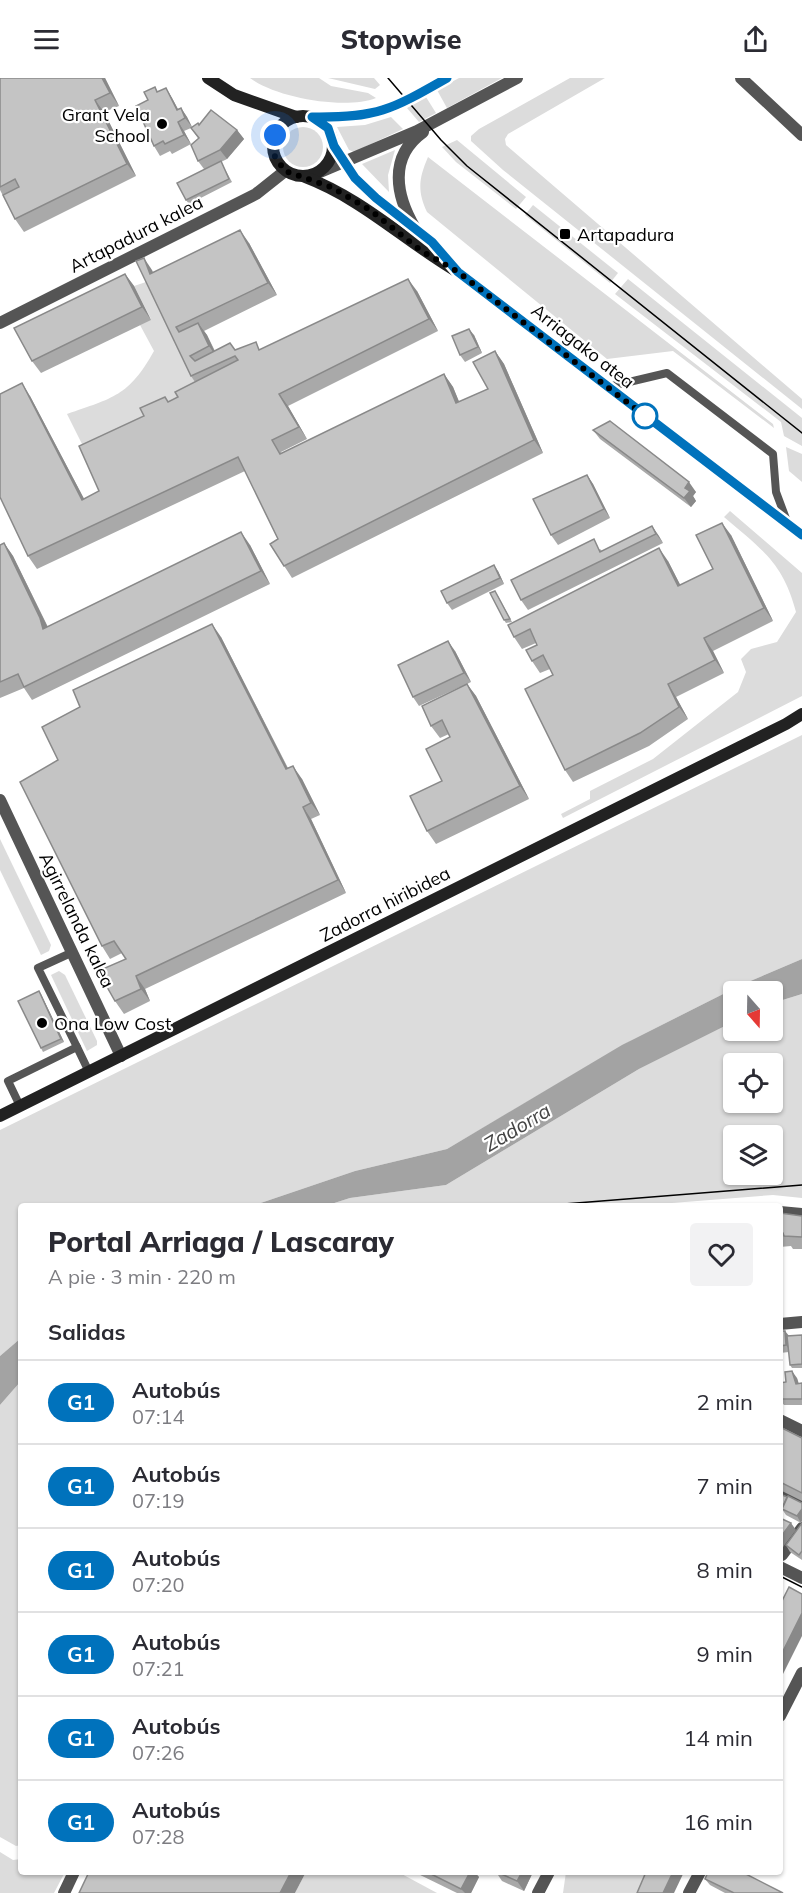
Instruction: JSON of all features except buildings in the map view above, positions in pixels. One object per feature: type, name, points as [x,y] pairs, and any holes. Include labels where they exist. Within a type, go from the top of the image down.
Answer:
[{"type":"main road","points":[[208,78],[234,95],[296,117],[312,117],[328,128],[334,146],[332,156],[320,172],[305,177],[285,171],[278,164],[272,145],[280,127],[296,117]]},
{"type":"main road","name":"Arriagako atea","points":[[334,146],[355,178],[376,198],[432,242],[458,272]]},
{"type":"main road","name":"Arriagako atea","points":[[305,177],[331,187],[370,210],[420,250],[458,272],[802,536]]},
{"type":"main road","name":"Zadorra hiribidea","points":[[0,1116],[802,714]]},
{"type":"main road","name":"Zadorra hiribidea","points":[[786,724],[802,721]]},
{"type":"street","points":[[312,117],[351,118],[376,114],[398,105],[447,78]]},
{"type":"street","points":[[320,172],[439,120],[517,78]]},
{"type":"street","points":[[741,78],[802,135]]},
{"type":"street","points":[[416,229],[401,200],[397,184],[398,168],[415,138],[439,120]]},
{"type":"street","name":"Artapadura kalea","points":[[0,322],[256,194],[285,171]]},
{"type":"street","name":"Agirrelanda kalea","points":[[0,800],[121,1056]]},
{"type":"street","points":[[783,1212],[802,1214]]},
{"type":"street","points":[[783,1324],[802,1323]]},
{"type":"street","points":[[783,1422],[802,1431]]},
{"type":"street","points":[[783,1494],[802,1504]]},
{"type":"street","points":[[783,1558],[802,1528]]},
{"type":"street","points":[[783,1563],[802,1578]]},
{"type":"street","points":[[783,1710],[802,1673]]},
{"type":"street","points":[[64,1893],[73,1875]]},
{"type":"street","points":[[538,1893],[547,1875]]},
{"type":"street","points":[[689,1893],[698,1875]]},
{"type":"lane","points":[[607,387],[667,373],[773,454],[776,492],[788,524]]},
{"type":"lane","points":[[73,952],[38,968],[89,1072]]},
{"type":"lane","points":[[20,1106],[8,1081],[77,1047]]},
{"type":"shaded area","points":[[250,78],[319,78],[331,86],[368,93],[376,98],[347,103],[311,100],[276,91]]},
{"type":"shaded area","points":[[328,78],[374,78],[380,85],[375,89]]},
{"type":"shaded area","points":[[459,78],[502,78],[447,108],[437,90]]},
{"type":"shaded area","points":[[570,78],[605,78],[508,134],[505,139],[506,145],[802,399],[802,409],[503,170],[471,141],[471,136],[479,129]]},
{"type":"shaded area","points":[[426,97],[436,113],[419,122],[407,108]]},
{"type":"shaded area","points":[[391,117],[403,129],[354,152],[349,150],[337,127],[365,125]]},
{"type":"shaded area","points":[[303,127],[311,128],[317,133],[322,139],[322,155],[317,161],[311,166],[303,167],[295,166],[289,161],[284,155],[283,147],[284,139],[289,133],[295,128]]},
{"type":"shaded area","points":[[457,140],[526,197],[516,209],[456,162],[442,147]]},
{"type":"shaded area","points":[[395,150],[388,175],[389,192],[362,164]]},
{"type":"shaded area","points":[[428,157],[773,424],[774,428],[673,351],[607,359],[427,212],[420,184]]},
{"type":"shaded area","points":[[533,205],[618,273],[610,283],[525,215]]},
{"type":"shaded area","points":[[628,279],[802,418],[802,446],[784,436],[781,422],[615,294]]},
{"type":"shaded area","points":[[149,281],[199,388],[86,452],[67,414],[118,393],[136,378],[145,366],[154,351],[140,325],[151,319],[134,286]]},
{"type":"shaded area","points":[[786,447],[802,454],[802,482],[789,471]]},
{"type":"shaded area","points":[[730,511],[802,573],[802,696],[563,818],[561,814],[590,799],[590,791],[653,759],[738,692],[746,672],[741,659],[751,649],[777,642],[796,612],[791,595],[777,568],[760,548],[724,517]]},
{"type":"shaded area","points":[[802,735],[802,959],[750,981],[723,981],[723,994],[632,1040],[447,1149],[355,1171],[261,1203],[18,1203],[18,1341],[0,1356],[0,1130]]},
{"type":"shaded area","points":[[0,839],[51,945],[49,951],[41,955],[0,870]]},
{"type":"shaded area","points":[[59,971],[65,975],[97,1041],[97,1045],[87,1051],[51,975]]},
{"type":"shaded area","points":[[802,994],[802,1198],[773,1195],[672,1203],[334,1203],[350,1198],[446,1185],[639,1069],[723,1027],[723,1041],[783,1041],[783,1000]]},
{"type":"shaded area","points":[[18,1384],[18,1846],[16,1846],[0,1837],[0,1405]]},
{"type":"shaded area","points":[[0,1852],[13,1860],[18,1859],[18,1875],[63,1875],[54,1893],[0,1893]]},
{"type":"shaded area","points":[[304,1875],[404,1875],[437,1893],[295,1893]]},
{"type":"shaded area","points":[[566,1875],[654,1875],[645,1893],[563,1893]]},
{"type":"water","points":[[802,959],[802,994],[783,1000],[783,981],[750,981]]},
{"type":"water","name":"Zadorra","points":[[723,994],[723,1027],[639,1069],[446,1185],[350,1198],[334,1203],[261,1203],[355,1171],[447,1149],[622,1045]]},
{"type":"water","points":[[18,1341],[18,1384],[0,1405],[0,1356]]},
{"type":"tram line","points":[[388,78],[441,140],[467,166],[802,433]]},
{"type":"tram line","points":[[577,1203],[802,1185]]},
{"type":"tram line","points":[[783,1578],[802,1587]]},
{"type":"bus line","name":"G1","points":[[447,78],[389,110],[376,114],[351,118],[312,117],[321,121],[328,128],[334,146],[355,178],[376,198],[432,242],[458,272],[802,535]]},
{"type":"place","name":"Grant Vela School","points":[[162,124]]},
{"type":"place","name":"Artapadura","points":[[565,234]]},
{"type":"place","name":"Ona Low Cost","points":[[42,1023]]},
{"type":"route","points":[[275,135],[272,145],[274,155],[278,164],[285,171],[331,187],[370,210],[420,250],[458,272],[645,416]]}]
